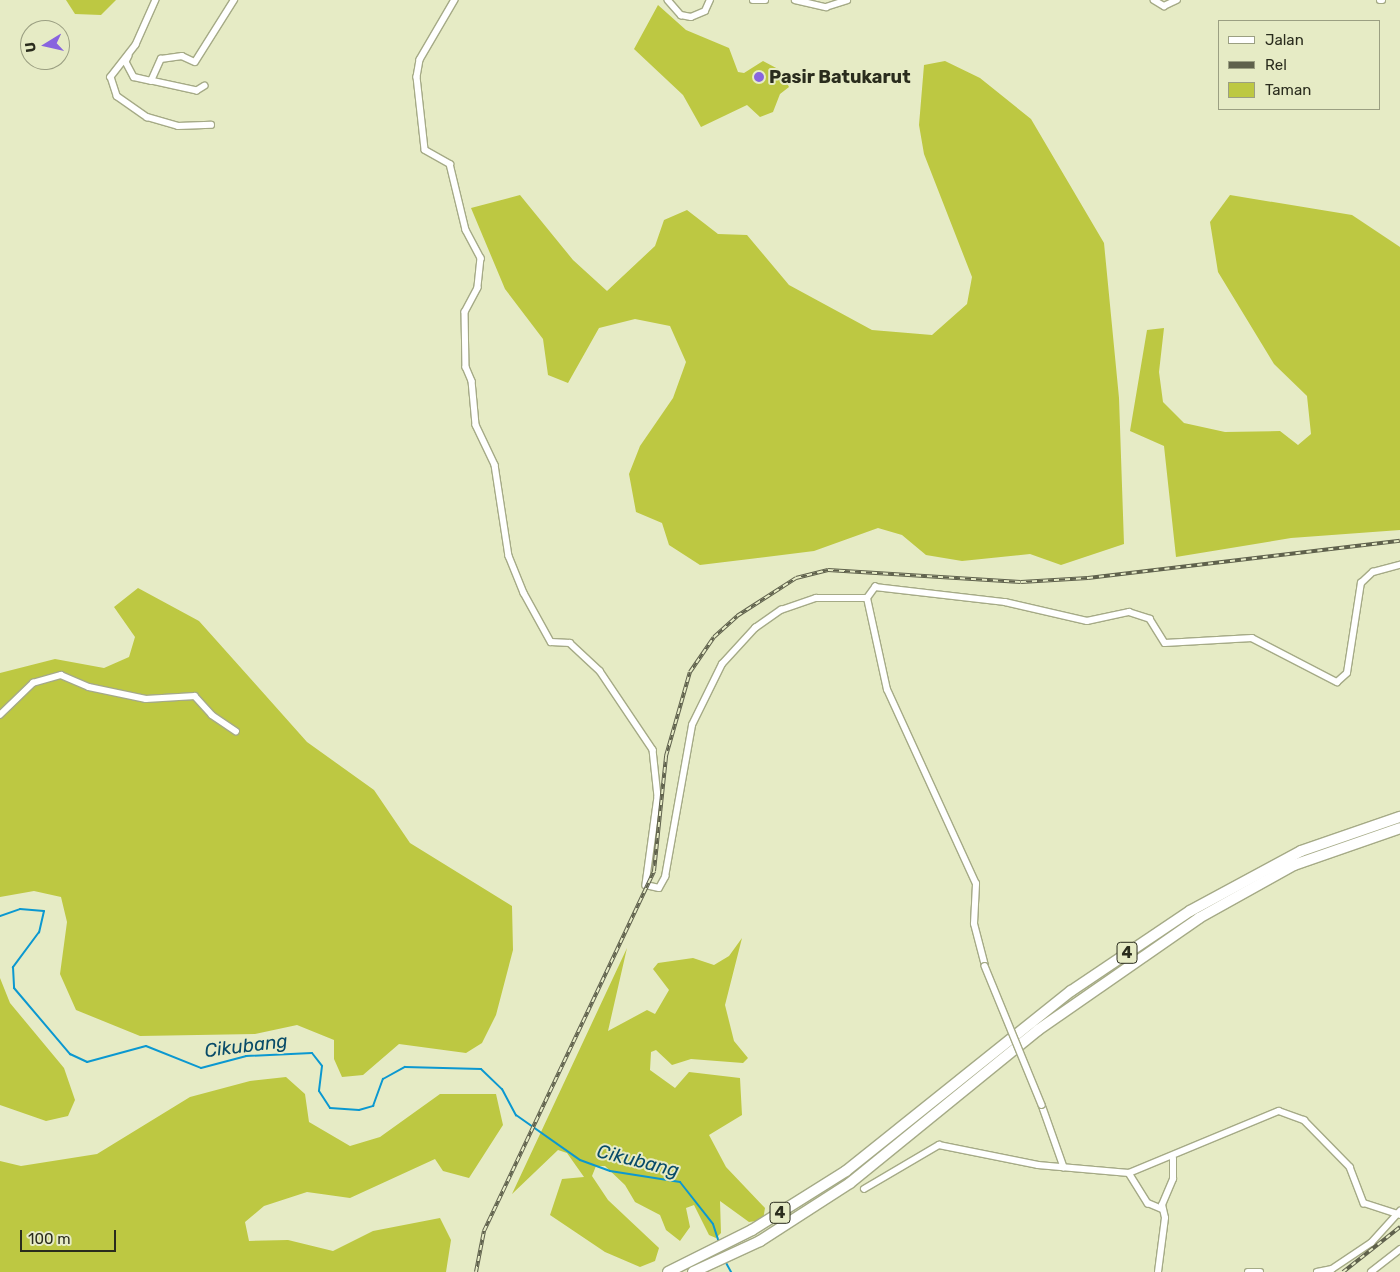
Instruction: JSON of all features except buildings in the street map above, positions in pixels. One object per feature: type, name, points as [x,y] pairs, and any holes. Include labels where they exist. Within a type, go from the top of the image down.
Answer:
[{"type":"highway","name":"4","points":[[668,1272],[752,1230],[846,1171],[1072,992],[1190,911],[1301,851],[1400,817]]},
{"type":"highway","name":"4","points":[[693,1272],[760,1240],[890,1153],[1038,1030],[1199,918],[1294,865],[1400,828]]},
{"type":"street","points":[[156,0],[126,62],[134,77],[197,92],[205,86]]},
{"type":"street","points":[[151,81],[161,59],[182,56],[195,62],[234,0]]},
{"type":"street","points":[[455,0],[420,60],[416,77],[425,150],[450,164],[466,230],[481,258],[478,288],[465,312],[466,367],[472,381],[476,425],[495,465],[509,556],[524,593],[551,642],[570,644],[600,670],[653,750],[658,797],[646,885],[659,888],[665,877],[692,725],[722,664],[755,628],[780,610],[816,598],[867,598]]},
{"type":"street","points":[[668,0],[680,15],[691,17],[705,11],[710,0]]},
{"type":"street","points":[[753,0],[765,0]]},
{"type":"street","points":[[796,0],[826,7],[847,0]]},
{"type":"street","points":[[1154,0],[1164,6],[1177,0]]},
{"type":"street","points":[[130,55],[116,65],[111,77],[117,96],[147,117],[178,126],[211,125]]},
{"type":"street","points":[[1064,1167],[1042,1105],[985,966],[974,924],[978,892],[948,815],[892,705],[867,598],[875,587],[884,587],[1005,602],[1088,621],[1129,612],[1150,619],[1165,643],[1252,638],[1337,682],[1347,673],[1361,583],[1373,572],[1400,565]]},
{"type":"street","points":[[0,715],[33,683],[61,675],[89,687],[146,699],[195,696],[212,715],[236,731]]},
{"type":"street","points":[[864,1189],[939,1145],[1064,1167],[1129,1173],[1172,1159],[1260,1116],[1279,1111],[1295,1114],[1350,1167],[1364,1203],[1399,1214],[1371,1244],[1332,1269],[1317,1272]]},
{"type":"street","points":[[1158,1272],[1165,1218],[1162,1209],[1173,1179],[1172,1159]]},
{"type":"street","points":[[1129,1173],[1148,1203],[1162,1209]]},
{"type":"street","points":[[1371,1272],[1400,1249]]},
{"type":"street","points":[[1248,1272],[1260,1272]]},
{"type":"green space","points":[[66,0],[116,0],[101,15],[75,14]]},
{"type":"green space","points":[[658,5],[686,30],[729,48],[738,72],[744,73],[763,61],[780,70],[789,87],[780,94],[773,112],[760,117],[747,105],[701,127],[683,95],[634,49]]},
{"type":"green space","points":[[945,61],[980,78],[1031,119],[1104,243],[1119,398],[1124,544],[1061,565],[1030,554],[962,561],[926,555],[902,535],[878,528],[814,551],[700,565],[669,545],[662,523],[636,512],[629,474],[640,446],[673,398],[686,362],[670,326],[635,319],[599,328],[568,383],[548,375],[543,339],[505,289],[471,208],[520,195],[573,260],[607,291],[655,246],[664,220],[687,210],[718,234],[747,235],[789,285],[872,330],[932,335],[967,304],[972,277],[924,154],[919,125],[924,65]]},
{"type":"green space","points":[[1230,195],[1352,215],[1400,247],[1400,530],[1291,538],[1176,557],[1164,446],[1130,431],[1147,330],[1164,328],[1159,372],[1163,402],[1184,423],[1225,432],[1280,431],[1298,445],[1311,434],[1307,396],[1274,364],[1218,272],[1210,222]]},
{"type":"green space","points":[[138,588],[199,621],[307,742],[374,790],[410,843],[512,906],[513,950],[496,1015],[482,1043],[466,1053],[399,1044],[363,1075],[342,1077],[334,1059],[334,1040],[297,1025],[255,1034],[140,1036],[76,1010],[60,974],[67,922],[61,897],[34,891],[0,897],[0,673],[55,659],[104,668],[129,657],[135,637],[114,607]]},
{"type":"green space","points":[[742,938],[725,1005],[734,1041],[748,1058],[743,1063],[691,1059],[672,1065],[656,1050],[651,1052],[650,1070],[675,1088],[689,1072],[740,1078],[742,1115],[709,1135],[726,1167],[765,1208],[763,1220],[749,1222],[720,1201],[721,1233],[716,1238],[709,1235],[694,1205],[686,1208],[690,1227],[680,1241],[666,1230],[660,1215],[635,1202],[625,1185],[605,1166],[596,1166],[592,1176],[608,1200],[659,1248],[655,1261],[640,1267],[605,1252],[550,1215],[562,1179],[584,1177],[567,1153],[558,1150],[512,1194],[627,948],[608,1031],[647,1010],[655,1014],[669,990],[653,969],[658,963],[693,958],[714,965],[729,956]]},
{"type":"green space","points":[[0,978],[10,1003],[64,1068],[75,1100],[68,1116],[46,1121],[0,1105]]},
{"type":"green space","points":[[286,1077],[305,1094],[309,1122],[350,1146],[380,1137],[440,1094],[496,1094],[503,1125],[469,1178],[443,1171],[435,1159],[350,1198],[307,1192],[264,1206],[245,1222],[249,1241],[288,1240],[333,1251],[373,1231],[440,1218],[451,1240],[446,1272],[0,1272],[0,1161],[21,1166],[97,1154],[190,1097],[250,1081]]},
{"type":"waterway","name":"Cikubang","points":[[0,916],[20,909],[44,911],[39,932],[13,967],[14,988],[70,1054],[87,1062],[146,1046],[201,1068],[246,1056],[312,1053],[322,1066],[319,1091],[330,1108],[359,1110],[373,1106],[383,1079],[405,1067],[481,1069],[502,1089],[516,1115],[580,1160],[610,1171],[680,1182],[713,1224],[719,1242]]},
{"type":"waterway","name":"Cikubang","points":[[725,1261],[731,1272]]},
{"type":"railway","points":[[476,1272],[484,1231],[654,871],[666,756],[690,672],[714,637],[737,616],[796,578],[828,570],[1021,582],[1088,578],[1400,541]]},
{"type":"railway","points":[[1343,1272],[1400,1227]]},
{"type":"place","name":"Pasir Batukarut","points":[[759,77]]}]
